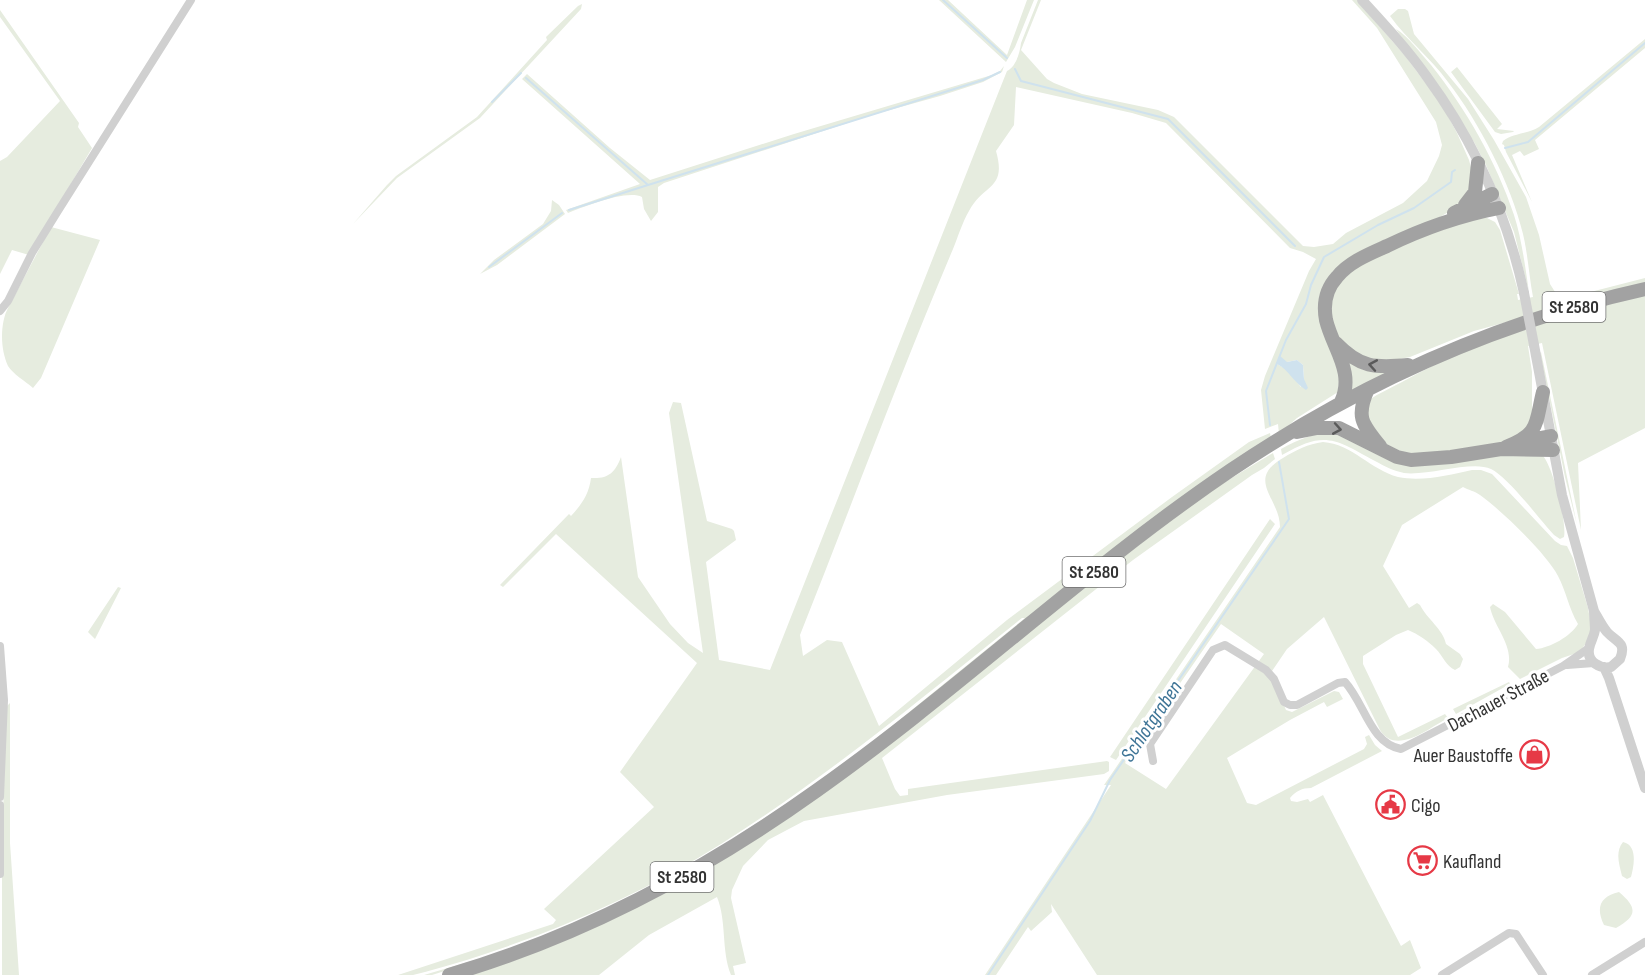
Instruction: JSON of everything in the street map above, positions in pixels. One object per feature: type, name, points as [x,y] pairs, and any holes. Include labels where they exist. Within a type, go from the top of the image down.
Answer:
[{"type":"highway","points":[[1443,221],[1471,199],[1475,192],[1478,163]]},
{"type":"highway","points":[[1462,207],[1492,194]]},
{"type":"highway","points":[[1341,402],[1347,381],[1332,339],[1325,303],[1330,287],[1340,273],[1369,254],[1443,221],[1499,208]]},
{"type":"highway","name":"St 2580","points":[[449,975],[508,956],[607,916],[733,847],[811,795],[862,757],[1144,533],[1227,472],[1341,402],[1422,363],[1505,330],[1595,301],[1645,290]]},
{"type":"highway","name":"St 2580","points":[[1332,339],[1351,357],[1367,365],[1385,367],[1422,363]]},
{"type":"highway","points":[[1368,389],[1360,415],[1371,436],[1384,451]]},
{"type":"highway","name":"St 2580","points":[[1501,449],[1528,436],[1534,428],[1543,392]]},
{"type":"highway","name":"St 2580","points":[[1286,435],[1317,428],[1339,428],[1347,430],[1384,451],[1404,459],[1419,460],[1552,443]]},
{"type":"highway","name":"St 2580","points":[[1518,442],[1552,443]]},
{"type":"street","points":[[0,311],[8,301],[42,236],[191,0]]},
{"type":"street","points":[[1362,0],[1428,78],[1449,109],[1499,208],[1513,249],[1524,293],[1562,495],[1594,611],[1595,628],[1590,656],[1609,678],[1645,788]]},
{"type":"street","points":[[1594,611],[1609,635],[1618,639],[1622,647],[1622,656],[1615,665],[1616,676],[1645,766]]},
{"type":"street","name":"Dachauer Straße","points":[[1154,761],[1150,744],[1213,650],[1225,645],[1266,670],[1274,679],[1284,702],[1290,705],[1297,705],[1338,683],[1345,682],[1354,692],[1379,738],[1390,747],[1401,749],[1563,666],[1603,635],[1609,635]]},
{"type":"street","points":[[0,646],[4,700],[0,797]]},
{"type":"street","name":"Dachauer Straße","points":[[1563,666],[1615,665]]},
{"type":"street","points":[[0,806],[0,874]]},
{"type":"street","points":[[1443,975],[1509,933],[1516,934],[1543,975]]},
{"type":"street","points":[[1592,975],[1644,941]]},
{"type":"shaded area","points":[[939,0],[948,0],[1007,55],[1027,0],[1034,0],[1015,47],[1006,62]]},
{"type":"shaded area","points":[[1038,0],[1041,0],[1021,50],[1047,79],[1082,94],[1158,110],[1174,117],[1303,246],[1314,247],[1333,244],[1346,233],[1403,203],[1427,181],[1442,145],[1436,122],[1377,28],[1352,0],[1357,0],[1406,57],[1442,105],[1469,160],[1474,179],[1462,204],[1326,284],[1340,371],[1338,392],[1297,418],[1279,434],[1278,424],[1265,429],[1261,390],[1309,271],[1316,259],[1290,248],[1166,123],[1016,87],[1014,125],[996,151],[999,173],[992,185],[975,202],[967,216],[913,345],[800,635],[803,656],[827,640],[842,642],[879,726],[1007,620],[1172,497],[1249,442],[1270,433],[1271,438],[858,755],[721,849],[597,915],[467,964],[432,975],[424,975],[485,957],[557,930],[623,901],[718,849],[808,789],[876,739],[1025,618],[1022,618],[797,793],[687,865],[615,902],[540,934],[464,961],[413,975],[398,975],[553,924],[556,920],[544,909],[654,807],[620,772],[697,663],[556,534],[503,587],[500,585],[569,514],[571,516],[575,512],[587,494],[591,478],[610,474],[621,457],[638,577],[670,624],[688,643],[703,653],[669,413],[673,402],[681,403],[707,521],[732,529],[736,540],[706,562],[719,660],[770,670],[1007,71],[1019,55],[1021,43]],"holes":[[[1297,360],[1303,365],[1304,379],[1301,387],[1286,369],[1277,364]]]},
{"type":"shaded area","points":[[582,4],[581,9],[480,118],[397,178],[353,224],[396,176],[477,117],[547,40],[546,37]]},
{"type":"shaded area","points":[[1398,9],[1408,11],[1414,34],[1468,99],[1526,197],[1539,235],[1550,284],[1557,295],[1571,297],[1645,278],[1645,284],[1474,331],[1410,357],[1379,363],[1346,349],[1333,328],[1330,305],[1337,285],[1358,265],[1449,224],[1485,217],[1495,222],[1500,230],[1519,294],[1517,294],[1518,300],[1533,297],[1518,215],[1493,154],[1460,98],[1390,16]]},
{"type":"shaded area","points":[[0,10],[79,123],[78,127],[92,148],[29,255],[12,250],[0,274],[0,161],[7,157],[60,101],[0,17]]},
{"type":"shaded area","points":[[1396,29],[1405,36],[1444,82],[1489,155],[1517,224],[1529,292],[1514,232],[1486,165],[1474,142]]},
{"type":"shaded area","points":[[1645,39],[1645,48],[1535,140],[1539,149],[1524,156],[1520,151],[1512,155],[1532,202],[1502,144],[1503,141],[1539,127]]},
{"type":"shaded area","points":[[1004,66],[1002,72],[983,82],[872,115],[664,183],[658,187],[658,212],[651,221],[644,209],[642,197],[635,195],[616,197],[568,213],[566,210],[640,184],[522,79],[527,74],[610,148],[650,180],[992,75]]},
{"type":"shaded area","points":[[1457,67],[1502,124],[1497,129],[1513,132],[1501,134],[1495,132],[1451,72]]},
{"type":"shaded area","points":[[552,200],[565,214],[497,265],[480,274],[494,260],[543,224],[551,211]]},
{"type":"shaded area","points":[[51,227],[100,240],[41,378],[33,388],[8,366],[2,344],[2,328],[5,314]]},
{"type":"shaded area","points":[[1645,295],[1645,428],[1578,463],[1581,530],[1542,343],[1528,346],[1532,372],[1532,424],[1514,440],[1441,454],[1407,454],[1386,445],[1367,423],[1369,400],[1460,353],[1551,320]]},
{"type":"shaded area","points":[[1541,352],[1577,525],[1565,477]]},
{"type":"shaded area","points":[[1344,355],[1391,372],[1351,393]]},
{"type":"shaded area","points":[[1331,431],[1381,455],[1543,456],[1551,471],[1558,495],[1564,537],[1560,539],[1554,535],[1515,489],[1491,469],[1473,466],[1404,473],[1330,440],[1309,442],[1282,455],[1281,449],[1311,436]]},
{"type":"shaded area","points":[[1318,443],[1343,447],[1388,474],[1398,477],[1426,478],[1472,470],[1492,474],[1555,541],[1567,546],[1573,558],[1588,608],[1592,631],[1580,652],[1562,658],[1520,679],[1508,667],[1506,644],[1490,607],[1493,604],[1505,612],[1536,649],[1560,641],[1578,624],[1558,576],[1544,556],[1500,511],[1478,494],[1463,487],[1402,525],[1383,566],[1409,608],[1417,603],[1420,605],[1442,634],[1446,644],[1460,654],[1463,659],[1460,667],[1455,670],[1452,668],[1433,646],[1408,630],[1363,656],[1363,664],[1398,737],[1445,714],[1448,718],[1413,738],[1395,740],[1387,737],[1380,730],[1324,617],[1287,649],[1270,674],[1286,710],[1292,712],[1334,691],[1339,692],[1343,699],[1327,707],[1324,702],[1227,758],[1247,803],[1256,805],[1364,749],[1367,744],[1365,737],[1369,735],[1382,751],[1311,788],[1299,790],[1290,798],[1291,801],[1308,799],[1310,802],[1323,795],[1401,946],[1410,940],[1421,968],[1410,975],[1097,975],[1051,904],[1052,912],[1031,931],[1028,927],[996,975],[985,975],[1111,785],[1104,785],[1280,527],[1279,517],[1267,490],[1266,474],[1283,458]],"holes":[[[1221,624],[1264,654],[1166,789],[1125,763]]]},
{"type":"shaded area","points":[[1273,453],[1275,459],[1264,468],[1133,560],[882,758],[900,796],[908,795],[908,789],[1107,761],[1109,771],[1104,774],[947,795],[804,821],[768,840],[743,866],[732,890],[731,898],[746,963],[733,966],[735,975],[731,975],[728,965],[722,916],[717,897],[649,935],[599,975],[467,975],[673,888],[1052,612],[1205,494]]},
{"type":"shaded area","points":[[1270,519],[1275,524],[1116,760],[1110,757]]},
{"type":"shaded area","points":[[118,587],[121,588],[95,639],[88,632]]},
{"type":"shaded area","points":[[1509,682],[1510,684],[1456,714],[1453,709]]},
{"type":"shaded area","points":[[10,703],[10,843],[19,975],[2,975],[2,854],[6,707]]},
{"type":"shaded area","points":[[1623,842],[1631,847],[1634,856],[1631,877],[1627,879],[1622,876],[1618,858]]},
{"type":"shaded area","points":[[1619,892],[1632,907],[1631,916],[1616,928],[1604,925],[1600,913],[1601,903],[1608,896]]},
{"type":"water","points":[[1280,356],[1287,362],[1297,360],[1303,365],[1304,379],[1308,388],[1306,390],[1277,364]]},
{"type":"waterway","points":[[943,0],[1007,58]]},
{"type":"waterway","points":[[1505,148],[1528,142],[1645,43]]},
{"type":"waterway","points":[[1015,69],[1021,81],[1168,119],[1295,246]]},
{"type":"waterway","points":[[526,78],[648,185],[983,80],[1000,72]]},
{"type":"waterway","points":[[492,102],[521,73]]},
{"type":"waterway","points":[[1270,425],[1266,391],[1286,340],[1306,304],[1311,285],[1324,257],[1378,225],[1414,208],[1451,182],[1452,172],[1455,170]]},
{"type":"waterway","points":[[569,210],[648,185]]},
{"type":"waterway","points":[[489,267],[562,213]]},
{"type":"waterway","name":"Schlotgraben","points":[[988,975],[1090,821],[1110,780],[1289,519],[1279,462]]},
{"type":"place","name":"Auer Baustoffe","points":[[1534,755]]},
{"type":"place","name":"Cigo","points":[[1390,805]]},
{"type":"place","name":"Kaufland","points":[[1422,861]]}]
